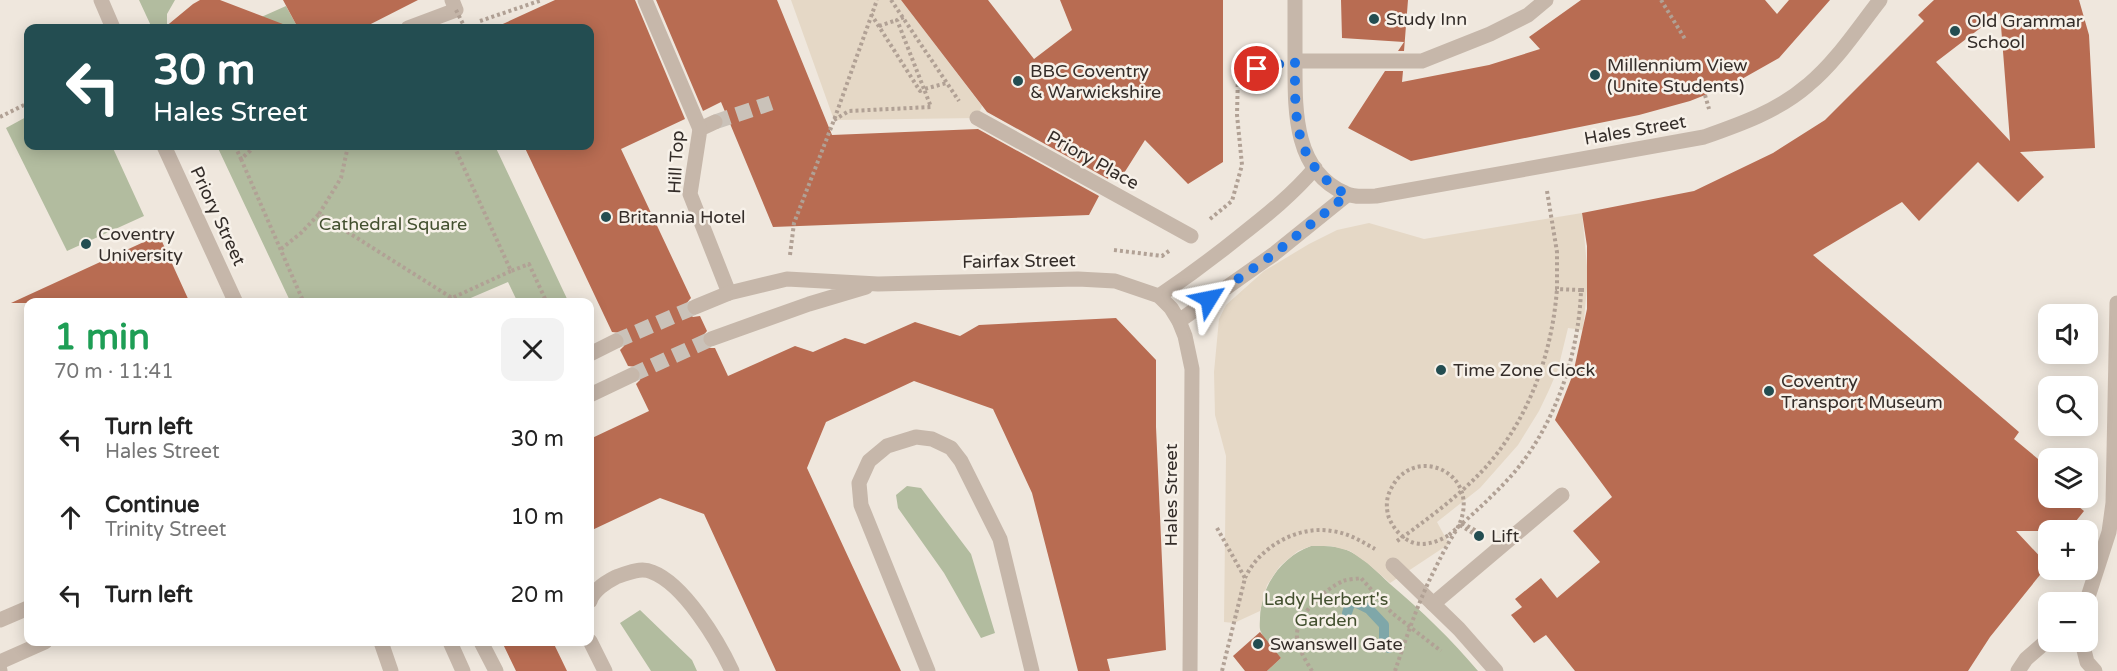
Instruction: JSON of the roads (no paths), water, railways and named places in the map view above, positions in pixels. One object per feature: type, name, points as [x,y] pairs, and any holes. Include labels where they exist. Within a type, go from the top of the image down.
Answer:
[{"type":"street","points":[[101,0],[111,24]]},
{"type":"street","name":"Hill Top","points":[[645,0],[699,129],[690,194],[729,293]]},
{"type":"street","points":[[1179,321],[1274,254],[1347,195],[1329,185],[1303,150],[1295,105],[1295,0]]},
{"type":"street","points":[[1295,61],[1422,61],[1490,34],[1528,7],[1546,0]]},
{"type":"street","name":"Hales Street","points":[[1347,195],[1376,196],[1402,192],[1704,137],[1746,123],[1808,86],[1828,65],[1880,0]]},
{"type":"street","points":[[416,24],[454,5]]},
{"type":"street","name":"Priory Place","points":[[977,118],[1191,236]]},
{"type":"street","points":[[699,129],[715,122]]},
{"type":"street","name":"Priory Street","points":[[166,150],[234,298]]},
{"type":"street","points":[[1159,296],[1188,277],[1271,212],[1315,168]]},
{"type":"street","name":"Fairfax Street","points":[[695,307],[729,293],[787,279],[878,284],[1078,279],[1115,281],[1159,296]]},
{"type":"street","name":"Fairfax Street","points":[[711,339],[809,304],[878,284]]},
{"type":"street","name":"Hales Street","points":[[1159,296],[1171,308],[1179,321],[1185,336],[1192,369],[1190,671]]},
{"type":"street","points":[[2090,592],[2109,532],[2113,503],[2117,303]]},
{"type":"street","points":[[594,352],[616,341]]},
{"type":"street","points":[[594,393],[632,375]]},
{"type":"street","points":[[928,671],[861,505],[859,483],[869,461],[887,446],[916,437],[932,439],[951,448],[961,461],[1000,539],[1032,671]]},
{"type":"street","points":[[1433,604],[1562,495]]},
{"type":"street","points":[[1393,565],[1459,629],[1496,671]]},
{"type":"street","points":[[594,594],[608,581],[629,572],[650,570],[669,581],[699,615],[720,646],[732,671]]},
{"type":"street","points":[[0,620],[24,610]]},
{"type":"street","points":[[0,662],[36,646]]},
{"type":"street","points":[[382,646],[391,671]]},
{"type":"street","points":[[452,646],[463,671]]},
{"type":"street","points":[[483,646],[495,671]]},
{"type":"street","points":[[592,646],[604,671]]},
{"type":"street","points":[[2018,671],[2026,659],[2038,649]]},
{"type":"street","points":[[2084,652],[2087,662],[2096,671]]},
{"type":"waterway","points":[[1347,613],[1350,604],[1355,602],[1369,609],[1384,625],[1384,641],[1389,648]]},
{"type":"tunnel","points":[[715,122],[771,103]]},
{"type":"tunnel","points":[[616,341],[695,307]]},
{"type":"tunnel","points":[[632,375],[711,339]]},
{"type":"place","name":"Study Inn","points":[[1374,19]]},
{"type":"place","name":"Old Grammar School","points":[[1955,31]]},
{"type":"place","name":"Millennium View (Unite Students)","points":[[1595,75]]},
{"type":"place","name":"BBC Coventry & Warwickshire","points":[[1018,81]]},
{"type":"place","name":"Britannia Hotel","points":[[606,217]]},
{"type":"place","name":"Coventry University","points":[[86,244]]},
{"type":"place","name":"Time Zone Clock","points":[[1441,370]]},
{"type":"place","name":"Coventry Transport Museum","points":[[1769,391]]},
{"type":"place","name":"Lift","points":[[1479,536]]},
{"type":"place","name":"Swanswell Gate","points":[[1258,644]]},
{"type":"park label","name":"Cathedral Square","points":[[393,224]]},
{"type":"park label","name":"Lady Herbert's Garden","points":[[1326,609]]}]
